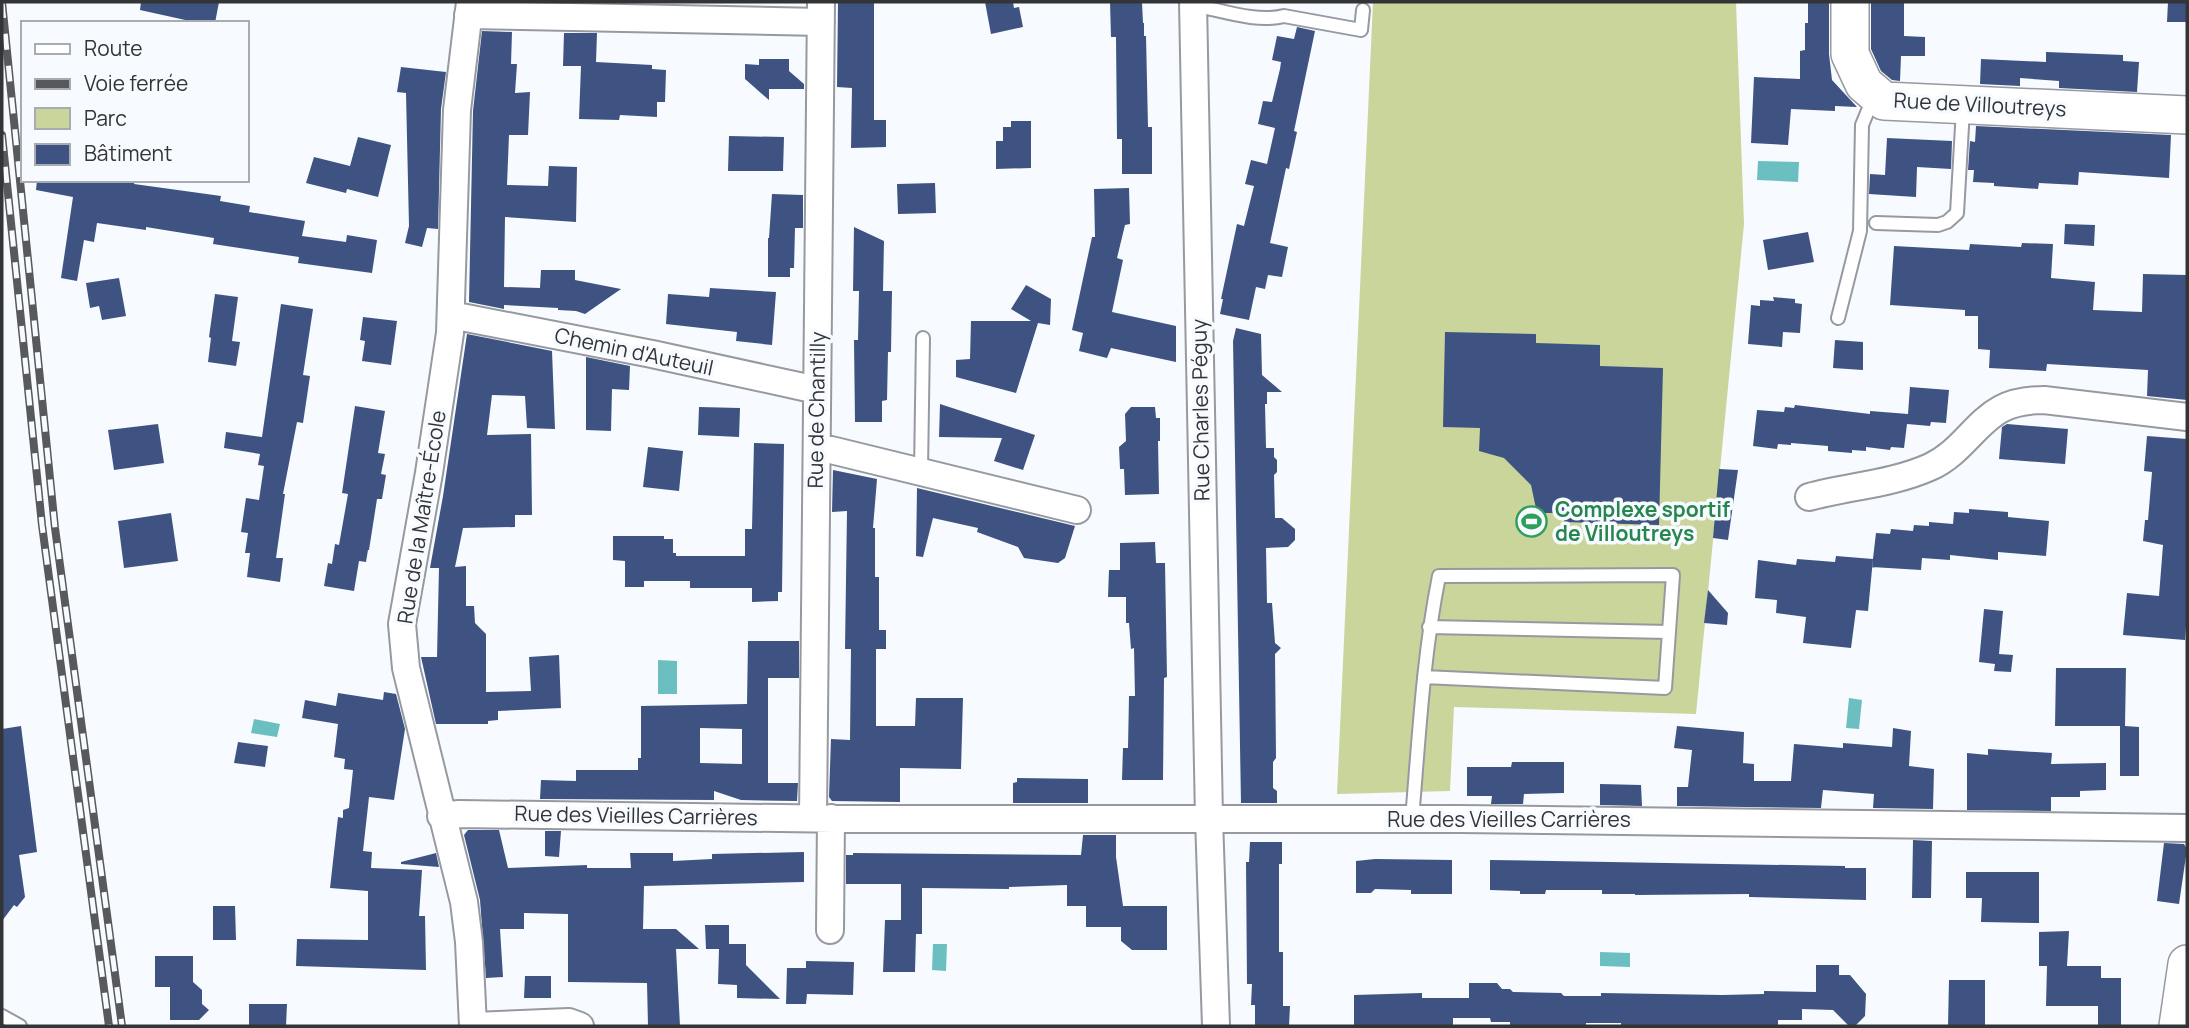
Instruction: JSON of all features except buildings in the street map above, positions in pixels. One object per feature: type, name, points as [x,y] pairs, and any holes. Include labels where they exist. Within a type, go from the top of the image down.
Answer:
[{"type":"street","name":"Rue de Villoutreys","points":[[1850,2],[1850,54],[1864,84],[1884,101],[2187,115]]},
{"type":"street","name":"Rue Charles Péguy","points":[[1193,3],[1209,818],[1216,1026]]},
{"type":"street","points":[[469,9],[821,12]]},
{"type":"street","name":"Rue de la Maître-École","points":[[469,9],[457,110],[451,315],[442,396],[402,624],[406,668],[464,902],[473,1026]]},
{"type":"street","name":"Rue de Chantilly","points":[[821,12],[817,449],[822,818]]},
{"type":"street","name":"Chemin d'Auteuil","points":[[451,315],[652,354],[817,390]]},
{"type":"street","points":[[1810,497],[1893,481],[1930,467],[1949,457],[2002,408],[2028,401],[2044,400],[2187,417]]},
{"type":"street","points":[[817,449],[921,471],[1077,510]]},
{"type":"street","name":"Rue des Vieilles Carrières","points":[[441,816],[1412,819],[2187,828]]},
{"type":"street","points":[[822,818],[830,930]]},
{"type":"street","points":[[2178,1026],[2187,964]]},
{"type":"street","points":[[473,1026],[569,1022],[580,1026]]},
{"type":"lane","points":[[1193,3],[1251,16],[1284,16],[1362,30],[1363,10]]},
{"type":"lane","points":[[1838,318],[1860,231],[1862,125],[1875,94]]},
{"type":"lane","points":[[1876,223],[1938,225],[1947,222],[1957,212],[1963,105]]},
{"type":"lane","points":[[921,471],[923,338]]},
{"type":"lane","points":[[1412,819],[1424,677],[1429,627],[1439,576],[1673,575],[1665,688],[1424,677]]},
{"type":"lane","points":[[1429,627],[1670,632]]},
{"type":"lane","points":[[2,1016],[20,1026]]},
{"type":"green space","name":"Complexe sportif de Villoutreys","points":[[1373,2],[1736,2],[1744,224],[1696,714],[1454,707],[1450,791],[1337,794]]},
{"type":"water","points":[[1758,161],[1799,162],[1798,182],[1757,180]]},
{"type":"water","points":[[658,660],[677,661],[677,694],[658,694]]},
{"type":"water","points":[[1849,698],[1862,700],[1859,729],[1846,728]]},
{"type":"water","points":[[254,719],[280,724],[277,737],[251,733]]},
{"type":"water","points":[[933,944],[947,944],[946,971],[932,970]]},
{"type":"water","points":[[1600,952],[1630,953],[1630,967],[1600,966]]},
{"type":"railway","points":[[2,2],[55,528],[122,1026]]},
{"type":"railway","points":[[2,135],[42,525],[109,1026]]},
{"type":"place","name":"Complexe sportif de Villoutreys","points":[[1532,522]]}]
